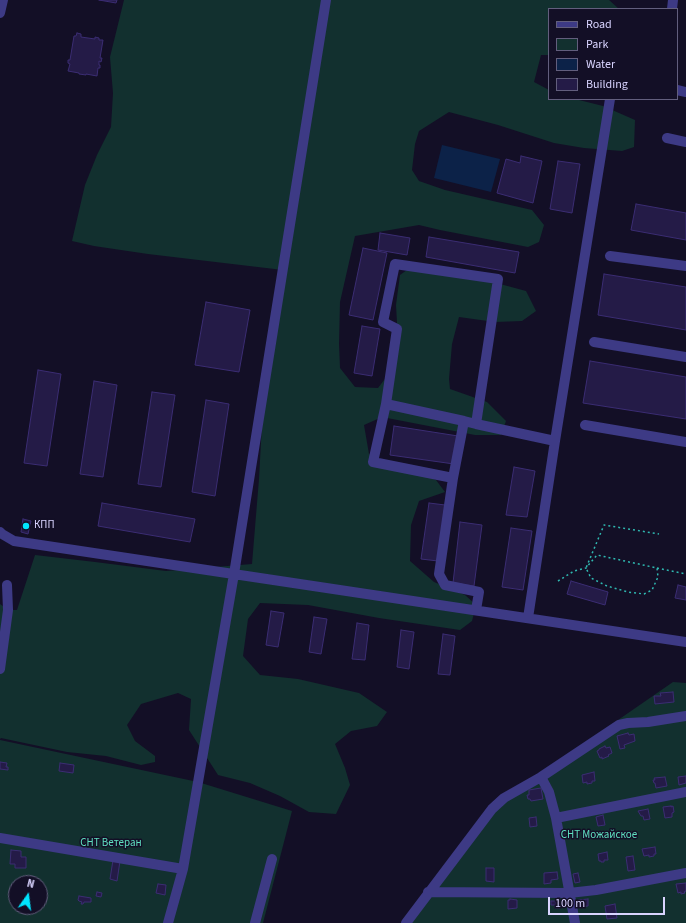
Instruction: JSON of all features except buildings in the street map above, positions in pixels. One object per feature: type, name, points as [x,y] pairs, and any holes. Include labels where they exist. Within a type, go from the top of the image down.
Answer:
[{"type":"street","points":[[0,13],[3,0]]},
{"type":"street","points":[[168,923],[183,869],[234,574],[326,0]]},
{"type":"street","points":[[528,618],[610,100]]},
{"type":"street","points":[[666,138],[686,142]]},
{"type":"street","points":[[610,256],[686,266]]},
{"type":"street","points":[[453,478],[373,462],[386,404],[396,329],[383,322],[394,264],[498,279],[476,424]]},
{"type":"street","points":[[594,342],[686,357]]},
{"type":"street","points":[[386,404],[555,441]]},
{"type":"street","points":[[464,421],[453,478],[439,574],[445,585],[479,592],[476,610]]},
{"type":"street","points":[[585,425],[686,442]]},
{"type":"street","points":[[0,532],[14,541],[528,618],[686,640]]},
{"type":"street","points":[[0,669],[8,610],[7,585]]},
{"type":"street","points":[[406,923],[492,809],[504,798],[541,777],[619,725],[686,716]]},
{"type":"street","points":[[541,777],[549,792],[556,818],[575,923]]},
{"type":"street","points":[[556,818],[686,792]]},
{"type":"street","points":[[0,838],[183,869]]},
{"type":"street","points":[[255,923],[272,859]]},
{"type":"street","points":[[428,892],[569,893],[596,890],[686,873]]},
{"type":"path","points":[[657,568],[658,577],[652,590],[644,594],[628,592],[607,586],[591,578],[586,568],[604,525],[659,534]]},
{"type":"path","points":[[558,581],[574,571],[586,568],[597,555],[686,574]]},
{"type":"green space","points":[[124,0],[609,0],[618,8],[548,8],[548,55],[541,55],[534,82],[548,89],[548,100],[579,100],[603,106],[635,120],[634,147],[622,151],[584,148],[554,143],[498,125],[449,112],[419,131],[415,144],[412,170],[419,181],[445,190],[532,210],[544,225],[539,242],[528,247],[419,225],[355,236],[340,302],[339,344],[340,368],[355,387],[378,388],[391,371],[398,340],[396,305],[400,275],[411,267],[489,281],[526,291],[536,311],[522,321],[495,322],[459,317],[452,344],[449,379],[450,389],[487,402],[506,421],[501,435],[475,435],[382,417],[364,425],[369,454],[378,460],[436,480],[445,492],[419,501],[411,525],[410,561],[434,582],[465,595],[476,605],[472,621],[460,630],[379,618],[308,605],[260,603],[248,619],[243,656],[260,675],[298,679],[359,693],[387,712],[377,726],[351,731],[335,744],[350,785],[336,814],[309,812],[280,796],[250,783],[218,775],[189,730],[191,699],[178,693],[141,704],[127,725],[135,741],[155,756],[155,762],[141,765],[106,756],[67,752],[0,739],[0,604],[8,610],[17,610],[35,555],[166,571],[252,564],[263,405],[283,270],[148,254],[94,246],[72,241],[85,185],[97,155],[111,127],[113,93],[110,57]]},
{"type":"green space","name":"СНТ Можайское","points":[[673,682],[686,683],[686,923],[402,923],[491,805]]},
{"type":"green space","name":"СНТ Ветеран","points":[[0,740],[198,782],[292,811],[263,923],[0,923]]},
{"type":"water","points":[[442,145],[500,159],[491,192],[434,178]]},
{"type":"place","name":"КПП","points":[[26,526]]}]
